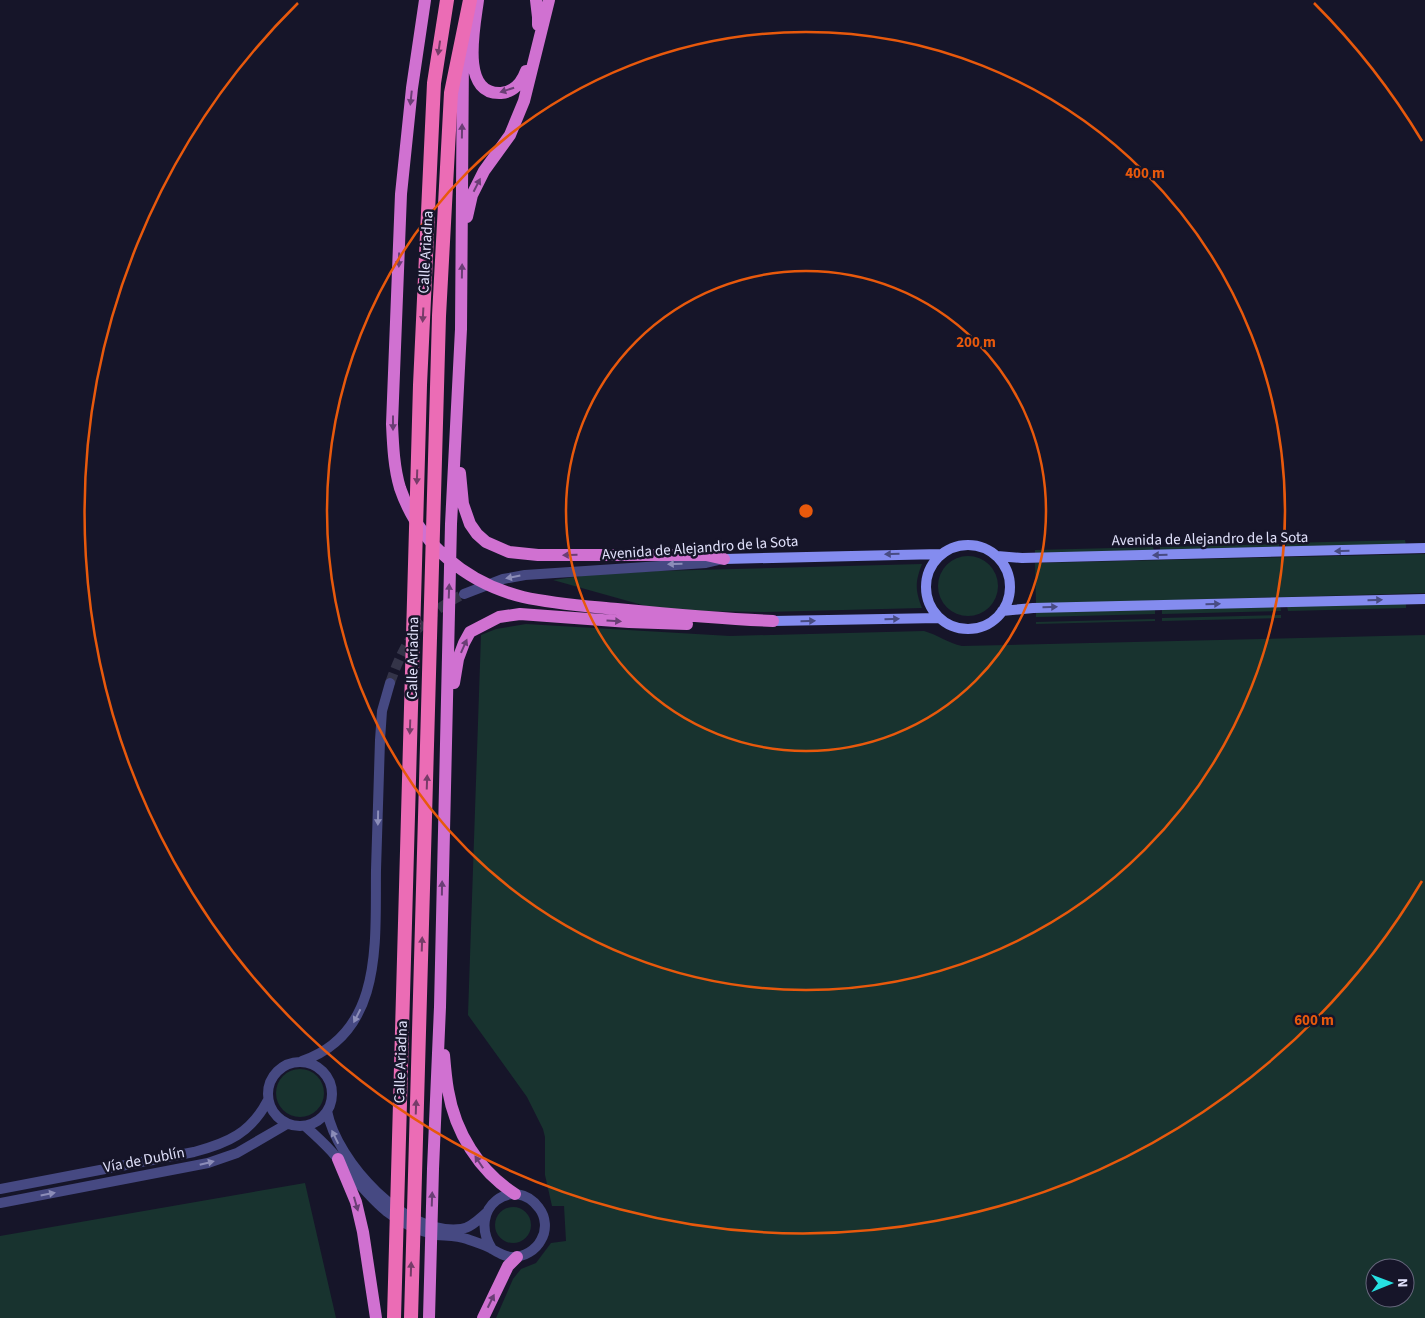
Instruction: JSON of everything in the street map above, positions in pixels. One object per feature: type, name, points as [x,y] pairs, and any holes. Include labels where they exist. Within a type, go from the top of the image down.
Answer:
[{"type":"highway","points":[[425,0],[412,88],[400,194],[392,424],[393,447],[400,488],[413,515],[436,548],[455,566],[506,592],[541,600],[598,607],[773,622]]},
{"type":"highway","name":"Calle Ariadna","points":[[394,1318],[420,385],[434,93],[446,0]]},
{"type":"highway","name":"Calle Ariadna","points":[[411,1318],[439,316],[452,93],[470,0]]},
{"type":"highway","points":[[478,0],[473,37],[474,70],[478,82],[483,88],[502,93],[511,91],[517,86],[528,66],[538,17],[536,0]]},
{"type":"highway","points":[[462,250],[472,195],[484,171],[510,135],[524,101],[549,0]]},
{"type":"highway","points":[[429,1318],[432,1179],[440,1007],[453,457],[459,372],[464,32]]},
{"type":"highway","points":[[459,372],[461,415],[460,468],[463,504],[470,524],[486,542],[521,555],[706,555],[724,559]]},
{"type":"highway","points":[[445,797],[450,761],[455,672],[464,643],[470,632],[483,624],[499,617],[520,614],[677,624],[773,622]]},
{"type":"highway","points":[[440,1007],[447,1089],[460,1129],[485,1170],[498,1183],[515,1194]]},
{"type":"highway","points":[[338,1159],[356,1202],[363,1232],[376,1318]]},
{"type":"highway","points":[[483,1318],[508,1266],[517,1257]]},
{"type":"main road","points":[[970,545],[988,550],[997,556],[1003,564],[1009,583],[1009,593],[1002,611],[991,622],[973,628],[958,628],[939,618],[930,605],[926,581],[931,566],[941,554],[954,547],[970,545]]},
{"type":"main road","name":"Avenida de Alejandro de la Sota","points":[[997,556],[1022,558],[1425,548]]},
{"type":"main road","name":"Avenida de Alejandro de la Sota","points":[[724,559],[829,555],[941,554]]},
{"type":"main road","points":[[1002,611],[1033,608],[1425,599]]},
{"type":"main road","points":[[773,622],[939,618]]},
{"type":"street","name":"Avenida de Alejandro de la Sota","points":[[464,594],[503,579],[525,575],[706,563],[724,559]]},
{"type":"street","points":[[302,1061],[314,1064],[320,1068],[330,1083],[332,1092],[331,1102],[327,1111],[321,1118],[305,1126],[286,1124],[274,1114],[268,1100],[268,1086],[274,1073],[287,1064],[314,1057],[336,1044],[347,1032],[365,999],[372,972],[376,922],[382,711],[390,683]]},
{"type":"street","name":"Vía de Dublín","points":[[0,1189],[214,1147],[249,1127],[262,1112],[268,1100]]},
{"type":"street","points":[[327,1111],[330,1125],[340,1146],[370,1190],[387,1211],[410,1226],[426,1232],[445,1232],[461,1229],[467,1227],[487,1212],[495,1201],[508,1194],[515,1194],[532,1201],[538,1206],[542,1213],[545,1229],[543,1237],[535,1248],[517,1257],[502,1254],[445,1232]]},
{"type":"street","name":"Vía de Dublín","points":[[0,1203],[208,1163],[237,1152],[286,1124]]},
{"type":"street","points":[[305,1126],[370,1190]]},
{"type":"street","points":[[487,1212],[484,1226],[485,1235],[492,1249]]},
{"type":"green space","points":[[1405,540],[1406,545],[1286,548],[1286,543]]},
{"type":"green space","points":[[1279,544],[1279,548],[1160,551],[1160,547]]},
{"type":"green space","points":[[1153,547],[1154,551],[1035,554],[1035,550]]},
{"type":"green space","points":[[1425,554],[1425,593],[1036,604],[1035,563]]},
{"type":"green space","points":[[962,556],[974,556],[990,564],[996,574],[998,586],[996,598],[990,608],[974,616],[962,616],[946,608],[938,592],[938,580],[946,564]]},
{"type":"green space","points":[[922,564],[917,586],[922,608],[765,612],[653,608],[553,580],[588,575],[657,571]]},
{"type":"green space","points":[[1406,603],[1406,608],[1288,611],[1287,606]]},
{"type":"green space","points":[[1280,605],[1281,611],[1162,614],[1162,609]]},
{"type":"green space","points":[[1155,610],[1155,614],[1036,617],[1036,612]]},
{"type":"green space","points":[[1281,615],[1281,618],[1162,621],[1162,618]]},
{"type":"green space","points":[[1155,619],[1155,621],[1036,624],[1036,622]]},
{"type":"green space","points":[[526,624],[730,636],[924,631],[962,646],[1425,635],[1425,1318],[496,1318],[513,1279],[521,1269],[536,1263],[551,1243],[566,1241],[564,1206],[552,1206],[545,1175],[545,1137],[543,1129],[527,1097],[468,1015],[481,635],[496,629]]},
{"type":"green space","points":[[300,1069],[309,1071],[317,1076],[322,1084],[324,1093],[322,1102],[317,1110],[309,1115],[300,1117],[291,1115],[283,1110],[278,1102],[276,1093],[278,1084],[283,1076],[291,1071]]},
{"type":"green space","points":[[305,1183],[336,1318],[0,1318],[0,1236]]},
{"type":"green space","points":[[513,1207],[520,1208],[526,1212],[530,1218],[530,1232],[526,1238],[520,1242],[513,1243],[506,1242],[500,1238],[496,1232],[495,1225],[496,1218],[500,1212],[506,1208]]},
{"type":"tunnel","points":[[390,683],[402,654],[417,630],[437,610],[464,594]]}]
